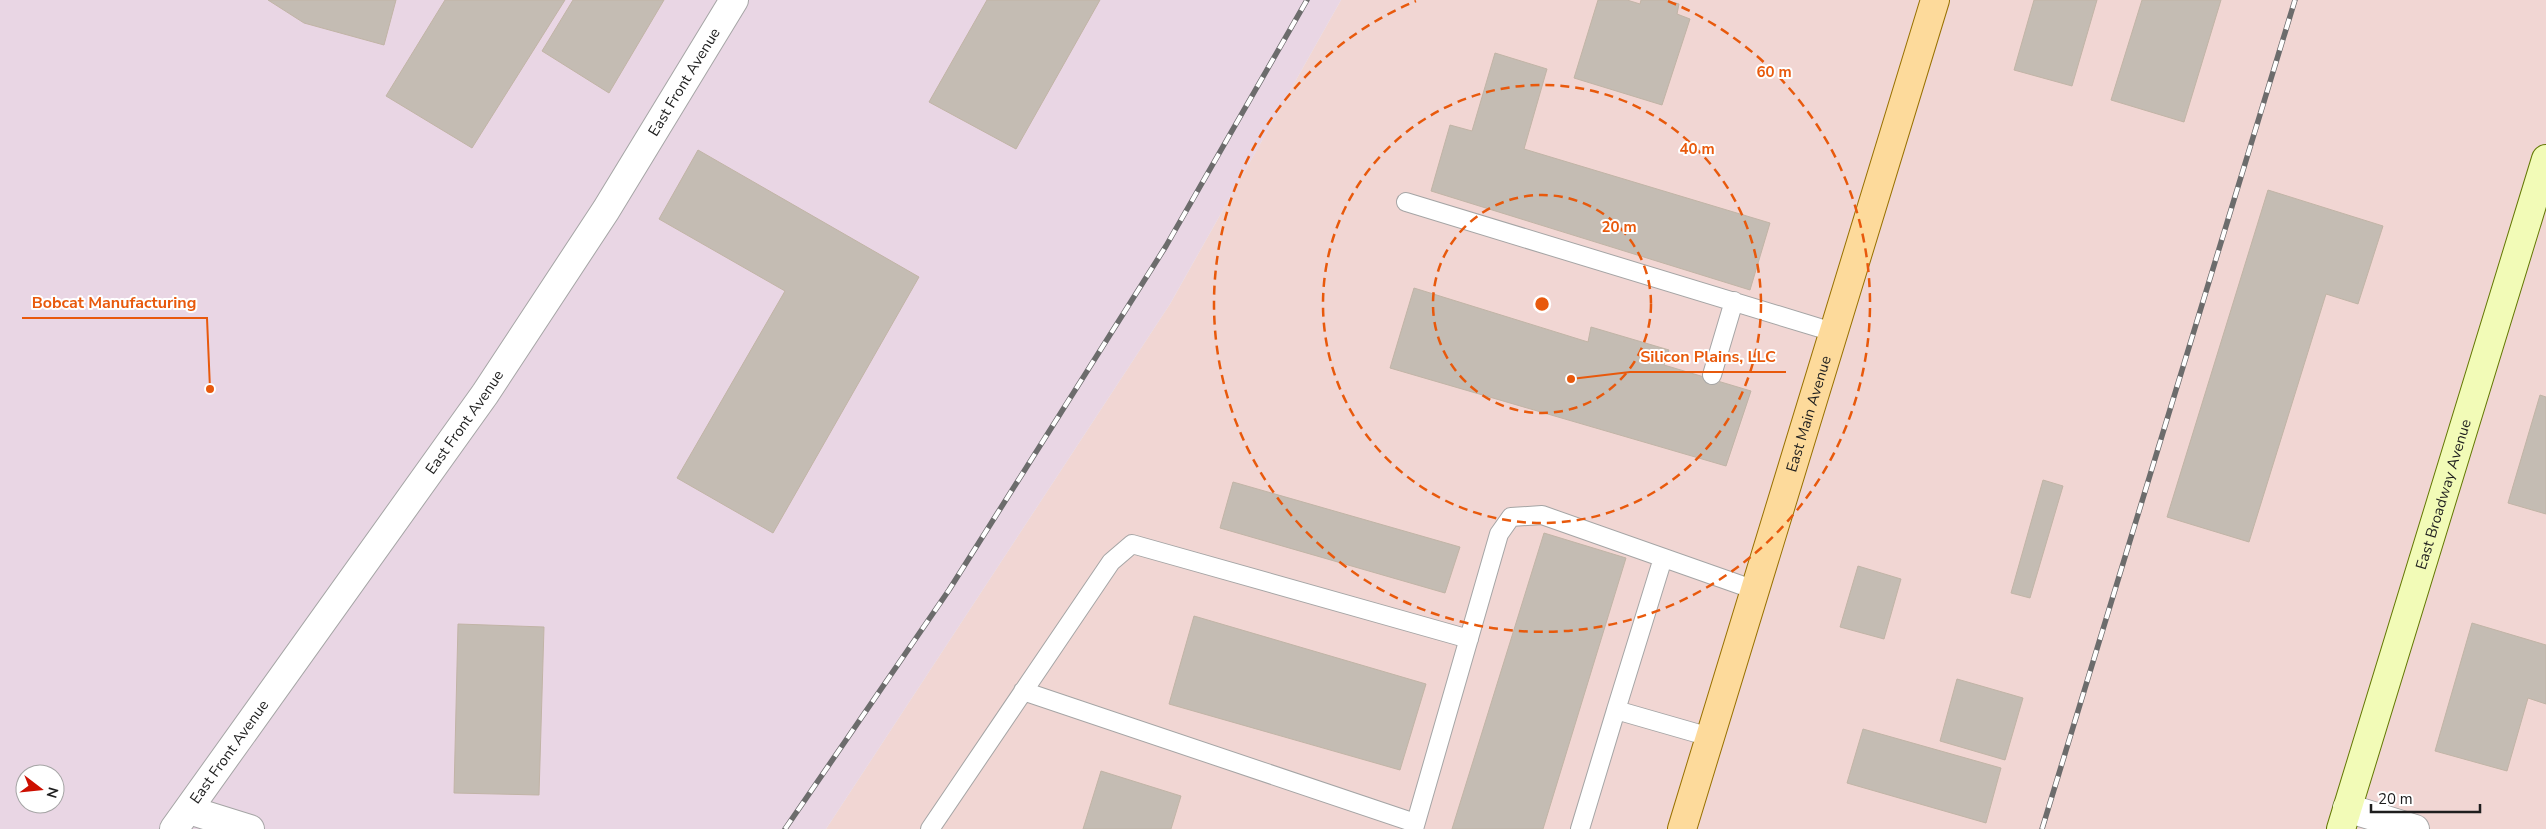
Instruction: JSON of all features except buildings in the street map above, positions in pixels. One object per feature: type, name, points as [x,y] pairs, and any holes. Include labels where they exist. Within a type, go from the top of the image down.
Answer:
[{"type":"main road","name":"East Main Avenue","points":[[1682,829],[1935,0]]},
{"type":"street","name":"East Front Avenue","points":[[182,820],[485,394],[606,210],[734,0]]},
{"type":"street","name":"East Broadway Avenue","points":[[2344,818],[2539,203],[2546,159]]},
{"type":"street","points":[[2344,818],[2415,829]]},
{"type":"street","points":[[182,820],[250,829]]},
{"type":"lane","points":[[1406,202],[1833,332]]},
{"type":"lane","points":[[1712,375],[1734,301]]},
{"type":"lane","points":[[1023,691],[1415,826],[1499,534],[1511,517],[1542,515],[1755,590]]},
{"type":"lane","points":[[930,829],[1111,562],[1132,544],[1469,639]]},
{"type":"lane","points":[[1580,829],[1663,558]]},
{"type":"lane","points":[[1616,710],[1710,736]]},
{"type":"shaded area","points":[[0,0],[1341,0],[1170,304],[826,829],[0,829]]},
{"type":"shaded area","points":[[1341,0],[2546,0],[2546,829],[826,829],[1170,304]]},
{"type":"railway","points":[[785,829],[949,590],[1166,246],[1307,0]]},
{"type":"railway","points":[[2042,829],[2295,0]]},
{"type":"place","name":"Silicon Plains, LLC","points":[[1571,379]]},
{"type":"place","name":"Bobcat Manufacturing","points":[[210,389]]}]
